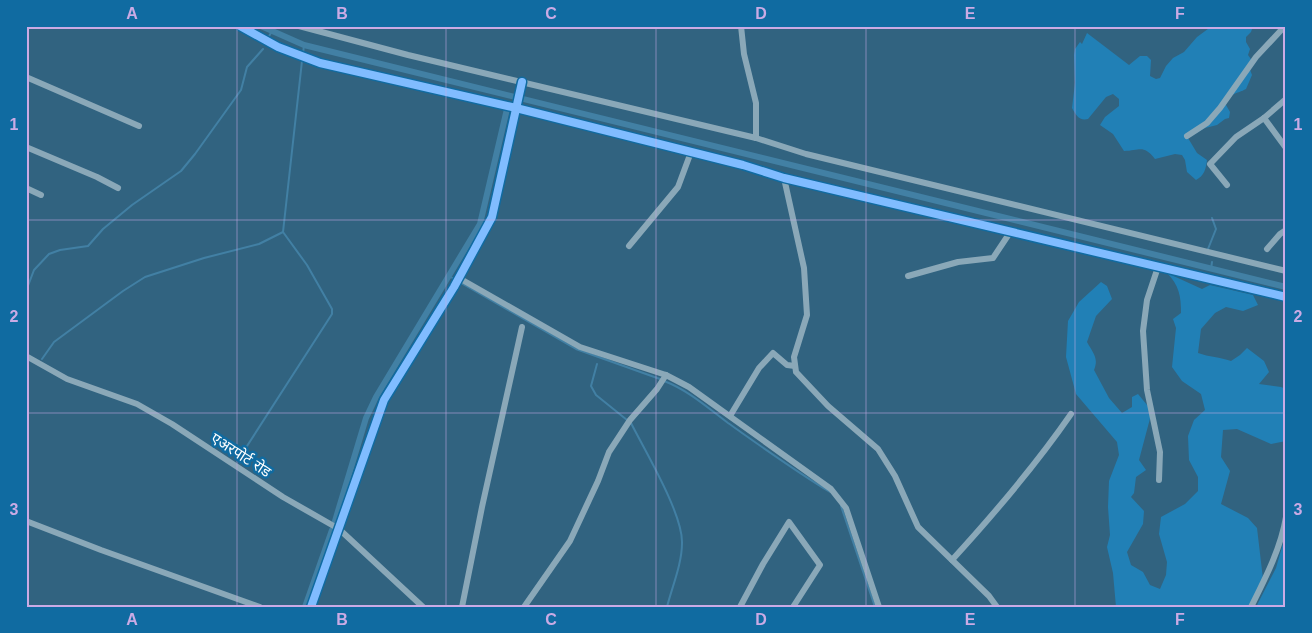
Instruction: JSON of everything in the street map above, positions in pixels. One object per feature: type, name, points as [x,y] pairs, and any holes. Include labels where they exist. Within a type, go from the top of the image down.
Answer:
[{"type":"street","points":[[240,26],[278,47],[320,63],[516,108],[743,165],[784,178],[1286,297]]},
{"type":"street","points":[[299,26],[522,85],[756,138],[806,154],[1286,271]]},
{"type":"street","points":[[741,26],[744,54],[756,103],[756,138]]},
{"type":"street","points":[[1186,136],[1207,123],[1256,57],[1285,26]]},
{"type":"street","points":[[26,77],[139,126]]},
{"type":"street","points":[[311,607],[384,400],[457,282],[492,217],[522,85]]},
{"type":"street","points":[[1227,186],[1210,164],[1236,137],[1264,118],[1286,99]]},
{"type":"street","points":[[1264,118],[1286,148]]},
{"type":"street","points":[[26,147],[118,188]]},
{"type":"street","points":[[630,246],[678,187],[691,152]]},
{"type":"street","points":[[784,178],[804,268],[807,315],[794,357],[796,372],[828,406],[878,449],[895,476],[918,527],[989,596],[997,607]]},
{"type":"street","points":[[26,188],[41,195]]},
{"type":"street","points":[[1267,249],[1286,230]]},
{"type":"street","points":[[908,276],[958,262],[993,258],[1011,231]]},
{"type":"street","points":[[1158,267],[1147,300],[1144,331],[1147,390],[1160,452],[1159,480]]},
{"type":"street","points":[[457,282],[580,347],[666,375],[689,387],[831,489],[846,508],[879,607]]},
{"type":"street","points":[[462,607],[522,327]]},
{"type":"street","points":[[730,416],[760,368],[773,353],[788,365],[795,366]]},
{"type":"street","name":"एअरपोर्ट रोड","points":[[26,356],[67,379],[137,404],[172,424],[283,498],[339,529],[423,607]]},
{"type":"street","points":[[524,607],[570,541],[598,481],[609,452],[630,420],[666,375]]},
{"type":"street","points":[[952,560],[999,509],[1071,414]]},
{"type":"street","points":[[1252,607],[1266,577],[1286,517]]},
{"type":"street","points":[[26,521],[260,607]]},
{"type":"street","points":[[740,607],[763,564],[789,522],[820,565],[793,607]]},
{"type":"shaded area","points":[[1212,26],[1253,26],[1251,32],[1246,37],[1246,42],[1250,49],[1248,55],[1253,62],[1249,67],[1252,75],[1246,89],[1233,94],[1227,101],[1226,105],[1230,112],[1229,118],[1217,125],[1205,128],[1188,138],[1197,153],[1207,160],[1204,172],[1196,180],[1187,172],[1182,155],[1175,154],[1155,159],[1147,151],[1141,149],[1124,151],[1113,134],[1100,125],[1105,117],[1119,106],[1119,99],[1113,94],[1106,97],[1088,119],[1080,118],[1075,113],[1072,108],[1075,83],[1074,55],[1075,49],[1080,42],[1082,44],[1087,33],[1129,65],[1140,56],[1147,56],[1151,60],[1150,76],[1156,79],[1160,78],[1166,66],[1173,58],[1184,52],[1197,37]]},
{"type":"shaded area","points":[[1167,273],[1202,289],[1210,285],[1253,295],[1258,305],[1243,311],[1226,307],[1215,313],[1201,329],[1198,353],[1231,361],[1247,348],[1264,361],[1269,372],[1259,384],[1286,389],[1286,441],[1271,444],[1237,429],[1223,430],[1221,457],[1230,471],[1221,504],[1248,518],[1257,528],[1263,579],[1250,607],[1116,607],[1113,573],[1107,547],[1110,535],[1109,481],[1119,455],[1117,442],[1076,394],[1066,357],[1068,321],[1079,302],[1101,282],[1107,286],[1112,299],[1096,316],[1087,342],[1096,359],[1094,370],[1109,398],[1122,413],[1132,407],[1132,397],[1138,394],[1152,411],[1139,460],[1146,470],[1136,477],[1134,493],[1131,497],[1144,511],[1143,524],[1127,552],[1131,565],[1143,572],[1150,585],[1160,589],[1166,575],[1167,562],[1159,534],[1161,517],[1185,504],[1198,491],[1198,477],[1189,460],[1188,436],[1194,420],[1205,410],[1201,394],[1182,381],[1172,367],[1176,328],[1173,319],[1181,313],[1181,307],[1177,286]]},
{"type":"shaded area","points":[[1286,533],[1286,607],[1256,607],[1276,568]]},
{"type":"waterway","points":[[261,26],[304,45],[1286,287]]},
{"type":"waterway","points":[[268,38],[272,31]]},
{"type":"waterway","points":[[303,54],[304,45]]},
{"type":"waterway","points":[[26,291],[34,270],[49,254],[60,250],[88,246],[103,229],[132,205],[181,171],[241,90],[247,67],[263,49]]},
{"type":"waterway","points":[[42,359],[54,342],[145,277],[204,258],[259,244],[283,232],[302,61]]},
{"type":"waterway","points":[[335,521],[366,418],[376,397],[480,224],[507,109]]},
{"type":"waterway","points":[[1208,249],[1216,229],[1212,218]]},
{"type":"waterway","points":[[238,460],[332,314],[332,309],[307,265],[283,232]]},
{"type":"waterway","points":[[1211,269],[1212,262]]},
{"type":"waterway","points":[[449,276],[576,349],[660,379]]},
{"type":"waterway","points":[[597,364],[591,386],[596,395],[627,420]]},
{"type":"waterway","points":[[664,381],[690,394],[766,450],[830,492]]},
{"type":"waterway","points":[[631,423],[670,500],[681,531],[680,559],[667,607]]},
{"type":"waterway","points":[[841,506],[875,607]]},
{"type":"waterway","points":[[305,607],[332,530]]},
{"type":"cycle path","points":[[240,26],[278,47],[320,63],[516,108],[743,165],[784,178],[1286,297]]},
{"type":"cycle path","points":[[311,607],[384,400],[454,287],[492,217],[522,82]]}]
